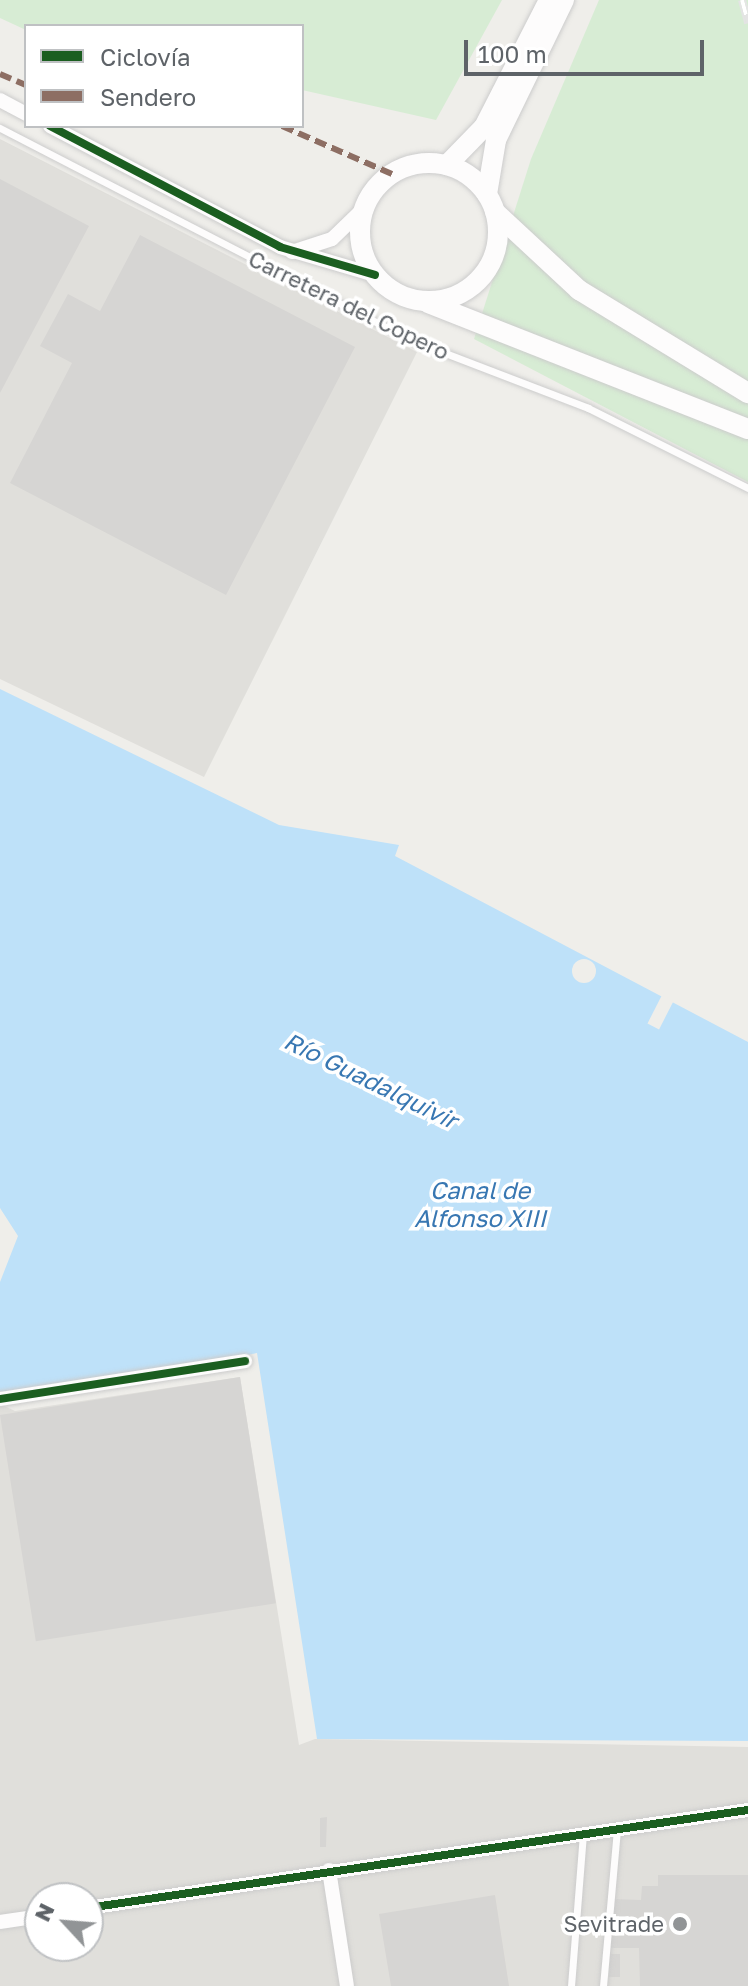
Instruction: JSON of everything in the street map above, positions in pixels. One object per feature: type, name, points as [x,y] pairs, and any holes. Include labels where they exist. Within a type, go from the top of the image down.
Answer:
[{"type":"main road","points":[[549,0],[484,127],[447,165],[392,174],[364,208],[361,243],[375,275],[424,301],[748,429]]},
{"type":"main road","points":[[424,301],[446,299],[483,275],[494,255],[491,203],[496,140],[564,0]]},
{"type":"main road","points":[[447,165],[491,203],[579,290],[748,393]]},
{"type":"street","points":[[0,100],[24,113]]},
{"type":"street","points":[[54,128],[291,252],[375,275]]},
{"type":"street","points":[[291,252],[332,239],[364,208]]},
{"type":"street","points":[[0,1399],[245,1361]]},
{"type":"street","points":[[104,1905],[748,1810]]},
{"type":"street","points":[[329,1870],[347,1986]]},
{"type":"street","points":[[0,1922],[24,1918]]},
{"type":"lane","name":"Carretera del Copero","points":[[0,128],[406,338],[588,408],[748,488]]},
{"type":"lane","points":[[603,1986],[617,1829]]},
{"type":"lane","points":[[571,1986],[583,1834]]},
{"type":"shaded area","points":[[0,139],[417,352],[204,777],[0,679]]},
{"type":"shaded area","points":[[240,1377],[299,1745],[315,1739],[748,1747],[748,1986],[0,1986],[0,1404],[15,1411]]},
{"type":"green space","points":[[0,0],[502,0],[436,120],[304,90],[304,24],[24,24],[24,29],[0,18]]},
{"type":"green space","points":[[599,0],[748,0],[748,482],[474,339],[531,159]]},
{"type":"water","name":"Canal de Alfonso XIII","points":[[0,689],[279,825],[399,845],[395,856],[748,1042],[748,1741],[317,1739],[257,1353],[25,1401],[0,1391],[0,1282],[18,1236],[0,1208]]},
{"type":"pier","points":[[584,959],[592,963],[596,971],[592,979],[584,983],[576,979],[572,971],[576,963]]},
{"type":"pier","points":[[662,995],[674,1001],[659,1029],[647,1024]]},
{"type":"building","points":[[0,179],[89,226],[0,393]]},
{"type":"building","points":[[140,235],[355,347],[226,595],[10,483],[72,363],[40,346],[68,294],[100,311]]},
{"type":"building","points":[[240,1377],[276,1603],[36,1641],[0,1415]]},
{"type":"building","points":[[327,1817],[326,1847],[320,1847],[320,1818]]},
{"type":"building","name":"Sevitrade","points":[[658,1875],[748,1875],[748,1986],[640,1986],[639,1948],[611,1948],[613,1899],[641,1900],[642,1886],[658,1886]]},
{"type":"building","points":[[495,1895],[509,1986],[391,1986],[379,1914]]},
{"type":"building","points":[[609,1954],[620,1954],[620,1977],[609,1977]]},
{"type":"railway","points":[[742,0],[748,23]]},
{"type":"marked path","points":[[0,74],[24,84]]},
{"type":"marked path","points":[[287,128],[392,174]]},
{"type":"cycle path","points":[[54,128],[280,247],[375,275]]},
{"type":"cycle path","points":[[0,1399],[245,1361]]},
{"type":"cycle path","points":[[104,1906],[748,1810]]},
{"type":"place","name":"Sevitrade","points":[[680,1924]]},
{"type":"water label","name":"Río Guadalquivir","points":[[371,1080]]}]
